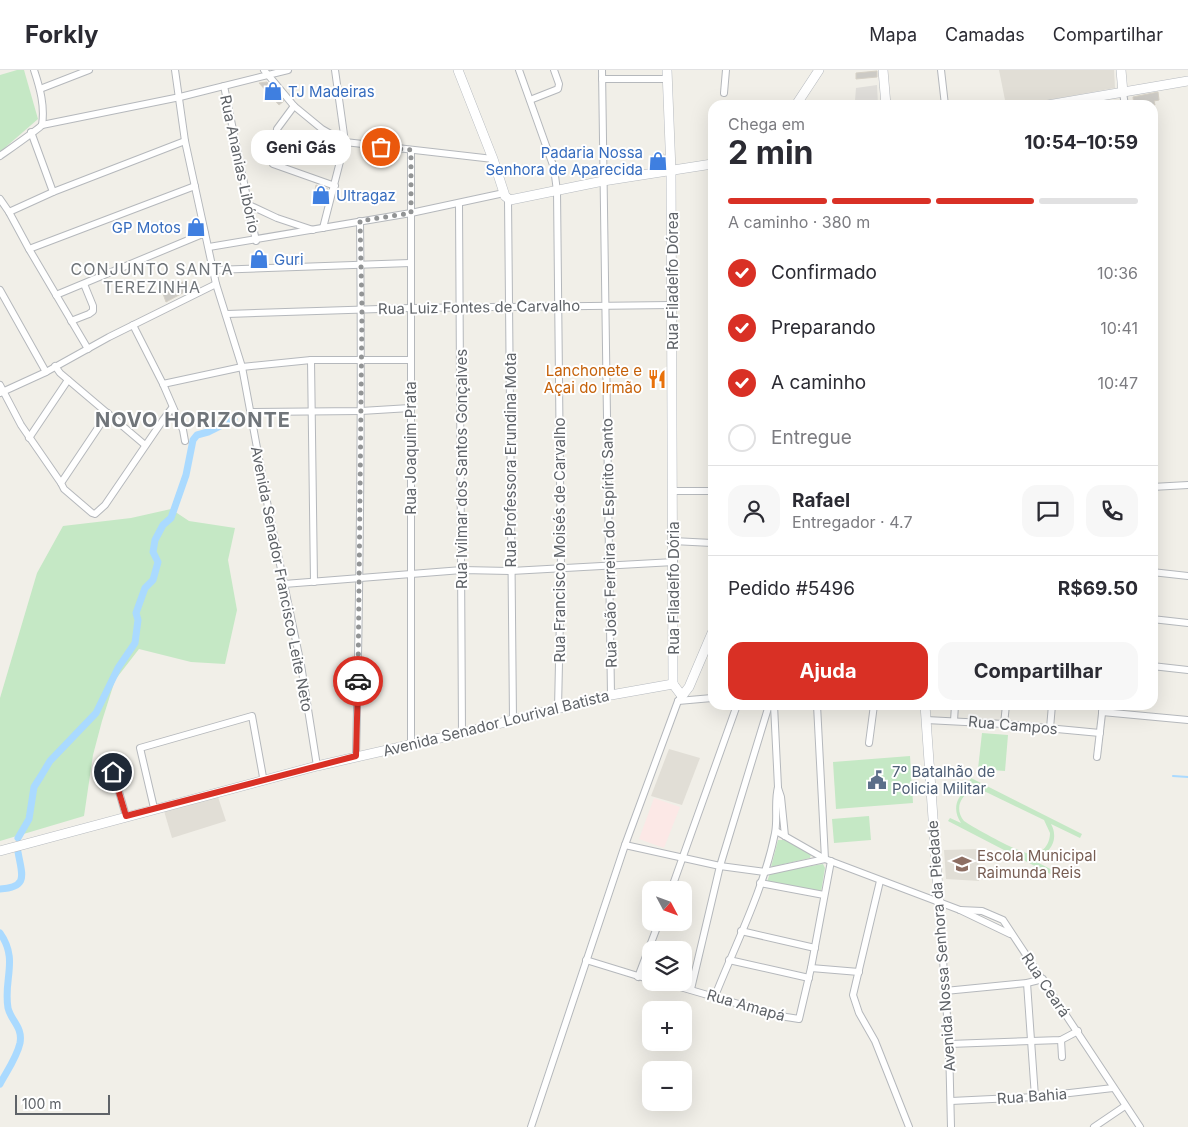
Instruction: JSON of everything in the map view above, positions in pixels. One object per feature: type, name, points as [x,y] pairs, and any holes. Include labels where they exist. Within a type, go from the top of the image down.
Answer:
[{"type":"street","points":[[0,156],[42,125],[40,89],[34,70]]},
{"type":"street","points":[[40,89],[89,70]]},
{"type":"street","name":"Avenida Senador Francisco Leite Neto","points":[[175,70],[185,141],[216,284],[242,367],[300,665],[317,766]]},
{"type":"street","points":[[42,125],[180,97],[266,73],[288,70]]},
{"type":"street","points":[[323,228],[345,142],[335,70]]},
{"type":"street","points":[[458,70],[506,196],[512,200],[604,181],[708,165]]},
{"type":"street","name":"Rua Francisco Moisés de Carvalho","points":[[519,70],[554,168],[558,191],[557,307],[562,569],[558,709]]},
{"type":"street","points":[[530,100],[558,89],[559,84],[554,70]]},
{"type":"street","name":"Rua João Ferreira do Espírito Santo","points":[[602,70],[611,695]]},
{"type":"street","points":[[724,93],[726,70]]},
{"type":"street","points":[[799,100],[819,70]]},
{"type":"street","points":[[883,70],[886,100]]},
{"type":"street","points":[[941,70],[944,100]]},
{"type":"street","points":[[1121,70],[1124,100]]},
{"type":"street","points":[[266,73],[294,106],[322,129],[345,142],[493,158]]},
{"type":"street","points":[[602,79],[668,74]]},
{"type":"street","name":"Rua Filadelfo Dórea","points":[[668,74],[671,171],[674,491]]},
{"type":"street","points":[[1079,100],[1188,81]]},
{"type":"street","name":"Rua Ananias Libório","points":[[224,86],[256,241]]},
{"type":"street","points":[[294,106],[278,129],[273,164],[335,186]]},
{"type":"street","points":[[31,132],[53,192]]},
{"type":"street","points":[[9,212],[53,192],[185,141]]},
{"type":"street","name":"Rua Joaquim Prata","points":[[410,746],[411,150]]},
{"type":"street","points":[[29,249],[195,186]]},
{"type":"street","points":[[209,248],[506,196]]},
{"type":"street","name":"Rua Professora Erundina Mota","points":[[506,196],[509,308],[513,720]]},
{"type":"street","points":[[0,199],[88,349]]},
{"type":"street","points":[[247,204],[278,218],[314,230]]},
{"type":"street","name":"Rua Ivilmar dos Santos Gonçalves","points":[[458,204],[462,733]]},
{"type":"street","points":[[356,756],[360,579],[362,309],[360,221]]},
{"type":"street","points":[[56,295],[205,233]]},
{"type":"street","points":[[213,270],[410,263]]},
{"type":"street","points":[[71,321],[93,311],[84,284]]},
{"type":"street","points":[[2,392],[46,372],[133,325],[216,284]]},
{"type":"street","points":[[0,290],[46,372]]},
{"type":"street","name":"Rua Luiz Fontes de Carvalho","points":[[226,314],[411,308],[671,305]]},
{"type":"street","points":[[133,325],[163,384],[183,430],[184,441]]},
{"type":"street","points":[[163,384],[242,367],[311,360],[411,360]]},
{"type":"street","points":[[311,360],[314,582]]},
{"type":"street","points":[[55,366],[68,380],[145,445]]},
{"type":"street","points":[[29,438],[68,380]]},
{"type":"street","points":[[0,385],[15,416],[61,484],[89,512],[95,514],[105,505],[172,408]]},
{"type":"street","points":[[250,412],[361,411],[410,408]]},
{"type":"street","points":[[61,484],[108,413]]},
{"type":"street","points":[[1158,487],[1188,486]]},
{"type":"street","points":[[674,491],[708,491]]},
{"type":"street","name":"Rua Filadelfo Dória","points":[[673,684],[674,491]]},
{"type":"street","points":[[673,541],[708,543]]},
{"type":"street","points":[[284,584],[462,570],[511,571],[674,562]]},
{"type":"street","points":[[1158,573],[1188,576]]},
{"type":"street","points":[[1158,620],[1188,623]]},
{"type":"street","points":[[531,1127],[625,845],[680,698],[690,687],[708,643]]},
{"type":"street","points":[[1158,667],[1188,670]]},
{"type":"street","points":[[673,684],[680,698]]},
{"type":"street","name":"Avenida Senador Lourival Batista","points":[[0,850],[356,756],[410,746],[611,695],[673,684]]},
{"type":"street","points":[[680,698],[708,698]]},
{"type":"street","points":[[674,881],[735,710]]},
{"type":"street","points":[[692,985],[720,866],[767,710]]},
{"type":"street","points":[[774,710],[778,787],[781,797],[785,836]]},
{"type":"street","points":[[729,960],[809,978],[824,895],[828,860],[817,710]]},
{"type":"street","points":[[869,743],[873,710]]},
{"type":"street","name":"Avenida Nossa Senhora da Piedade","points":[[925,710],[949,1044],[951,1127]]},
{"type":"street","points":[[954,720],[955,710]]},
{"type":"street","points":[[1004,724],[1005,710]]},
{"type":"street","points":[[1050,728],[1052,710]]},
{"type":"street","points":[[1097,757],[1102,710]]},
{"type":"street","points":[[1116,710],[1188,720]]},
{"type":"street","points":[[154,808],[140,748],[252,716],[263,776]]},
{"type":"street","name":"Rua Campos","points":[[926,720],[954,720],[1100,733]]},
{"type":"street","points":[[109,757],[126,816]]},
{"type":"street","points":[[715,996],[765,872],[776,831],[775,797],[778,787]]},
{"type":"street","name":"Rua Ceará","points":[[776,831],[828,860],[880,881],[960,910],[982,911],[1003,920],[1078,1031],[1124,1106],[1140,1127]]},
{"type":"street","points":[[625,845],[720,866],[765,872],[828,860]]},
{"type":"street","points":[[880,881],[853,995],[854,1003],[875,1041],[909,1127]]},
{"type":"street","points":[[760,883],[824,895]]},
{"type":"street","points":[[638,977],[656,931]]},
{"type":"street","points":[[741,931],[815,948]]},
{"type":"street","points":[[586,960],[642,978]]},
{"type":"street","points":[[811,968],[858,972]]},
{"type":"street","name":"Rua Amapá","points":[[692,989],[780,1016],[799,1019],[809,978]]},
{"type":"street","points":[[945,991],[1027,984],[1043,979]]},
{"type":"street","points":[[1027,984],[1036,1097]]},
{"type":"street","points":[[949,1044],[1061,1040],[1078,1031]]},
{"type":"street","points":[[1061,1040],[1062,1058]]},
{"type":"street","name":"Rua Bahia","points":[[951,1101],[1036,1097],[1113,1088]]},
{"type":"street","points":[[1094,1127],[1124,1106]]},
{"type":"shaded area","points":[[999,70],[1114,70],[1115,88],[1048,100],[1005,100]]},
{"type":"shaded area","points":[[877,85],[878,100],[855,100],[856,88]]},
{"type":"shaded area","points":[[669,749],[700,758],[682,805],[651,796]]},
{"type":"shaded area","points":[[218,797],[226,821],[172,838],[164,811]]},
{"type":"shaded area","points":[[654,798],[680,807],[664,848],[639,839]]},
{"type":"shaded area","name":"Escola Municipal Raimunda Reis","points":[[978,849],[979,881],[946,879],[944,850]]},
{"type":"green space","points":[[24,70],[38,119],[0,152],[0,75]]},
{"type":"green space","points":[[171,509],[189,521],[235,528],[228,560],[237,610],[225,664],[191,662],[139,649],[115,680],[93,755],[84,816],[0,841],[0,698],[37,573],[63,526],[131,518]]},
{"type":"green space","points":[[982,733],[1008,735],[1005,771],[978,769]]},
{"type":"green space","points":[[910,756],[913,803],[836,809],[833,762]]},
{"type":"green space","points":[[971,778],[1082,834],[1080,838],[1051,824],[1054,836],[1051,847],[1042,855],[1029,858],[1060,874],[1058,878],[948,821],[950,818],[961,823],[956,810],[957,801],[966,790],[977,787],[969,782]],"holes":[[[972,790],[986,792],[1044,820],[1050,833],[1049,841],[1045,848],[1035,854],[1026,853],[964,821],[959,808],[964,796]]]},
{"type":"green space","points":[[869,816],[871,840],[834,843],[832,819]]},
{"type":"green space","points":[[778,840],[787,840],[811,854],[810,858],[771,867]]},
{"type":"green space","points":[[823,864],[825,868],[821,892],[767,882],[770,873]]},
{"type":"building","points":[[877,71],[877,77],[856,79],[856,73]]},
{"type":"building","name":"TJ Madeiras","points":[[267,82],[284,101],[279,105],[259,83]]},
{"type":"building","points":[[1158,92],[1159,100],[1133,100],[1133,97]]},
{"type":"building","name":"Padaria Nossa Senhora de Aparecida","points":[[664,154],[665,165],[653,167],[652,155]]},
{"type":"building","name":"Ultragaz","points":[[316,185],[328,189],[324,205],[313,202]]},
{"type":"building","points":[[187,280],[190,289],[166,302],[162,291]]},
{"type":"waterway","points":[[18,838],[29,819],[34,787],[50,761],[96,713],[118,668],[135,643],[138,620],[136,613],[145,588],[153,580],[158,562],[153,552],[155,540],[163,525],[171,518],[186,475],[193,440],[197,435],[208,432],[234,419]]},
{"type":"waterway","points":[[1173,776],[1188,777]]},
{"type":"waterway","points":[[0,889],[16,886],[21,878],[22,873],[18,852]]},
{"type":"waterway","points":[[0,933],[6,943],[10,961],[7,988],[8,1008],[20,1033],[17,1053],[0,1084]]},
{"type":"way so far","points":[[358,681],[362,309],[360,221],[411,213],[411,150],[381,147]]},
{"type":"place","name":"TJ Madeiras","points":[[273,91]]},
{"type":"place","name":"Geni Gás","points":[[381,147]]},
{"type":"place","name":"Padaria Nossa Senhora de Aparecida","points":[[658,161]]},
{"type":"place","name":"Ultragaz","points":[[321,195]]},
{"type":"place","name":"GP Motos","points":[[196,227]]},
{"type":"place","name":"Guri","points":[[259,259]]},
{"type":"place","name":"Lanchonete e Açai do Irmão","points":[[657,379]]},
{"type":"place","name":"7º Batalhão de Policia Militar","points":[[877,780]]},
{"type":"place","name":"Escola Municipal Raimunda Reis","points":[[962,864]]},
{"type":"district","name":"CONJUNTO SANTA TEREZINHA","points":[[152,278]]},
{"type":"district","name":"NOVO HORIZONTE","points":[[193,420]]},
{"type":"route","points":[[113,772],[126,816],[356,756],[358,681]]}]
